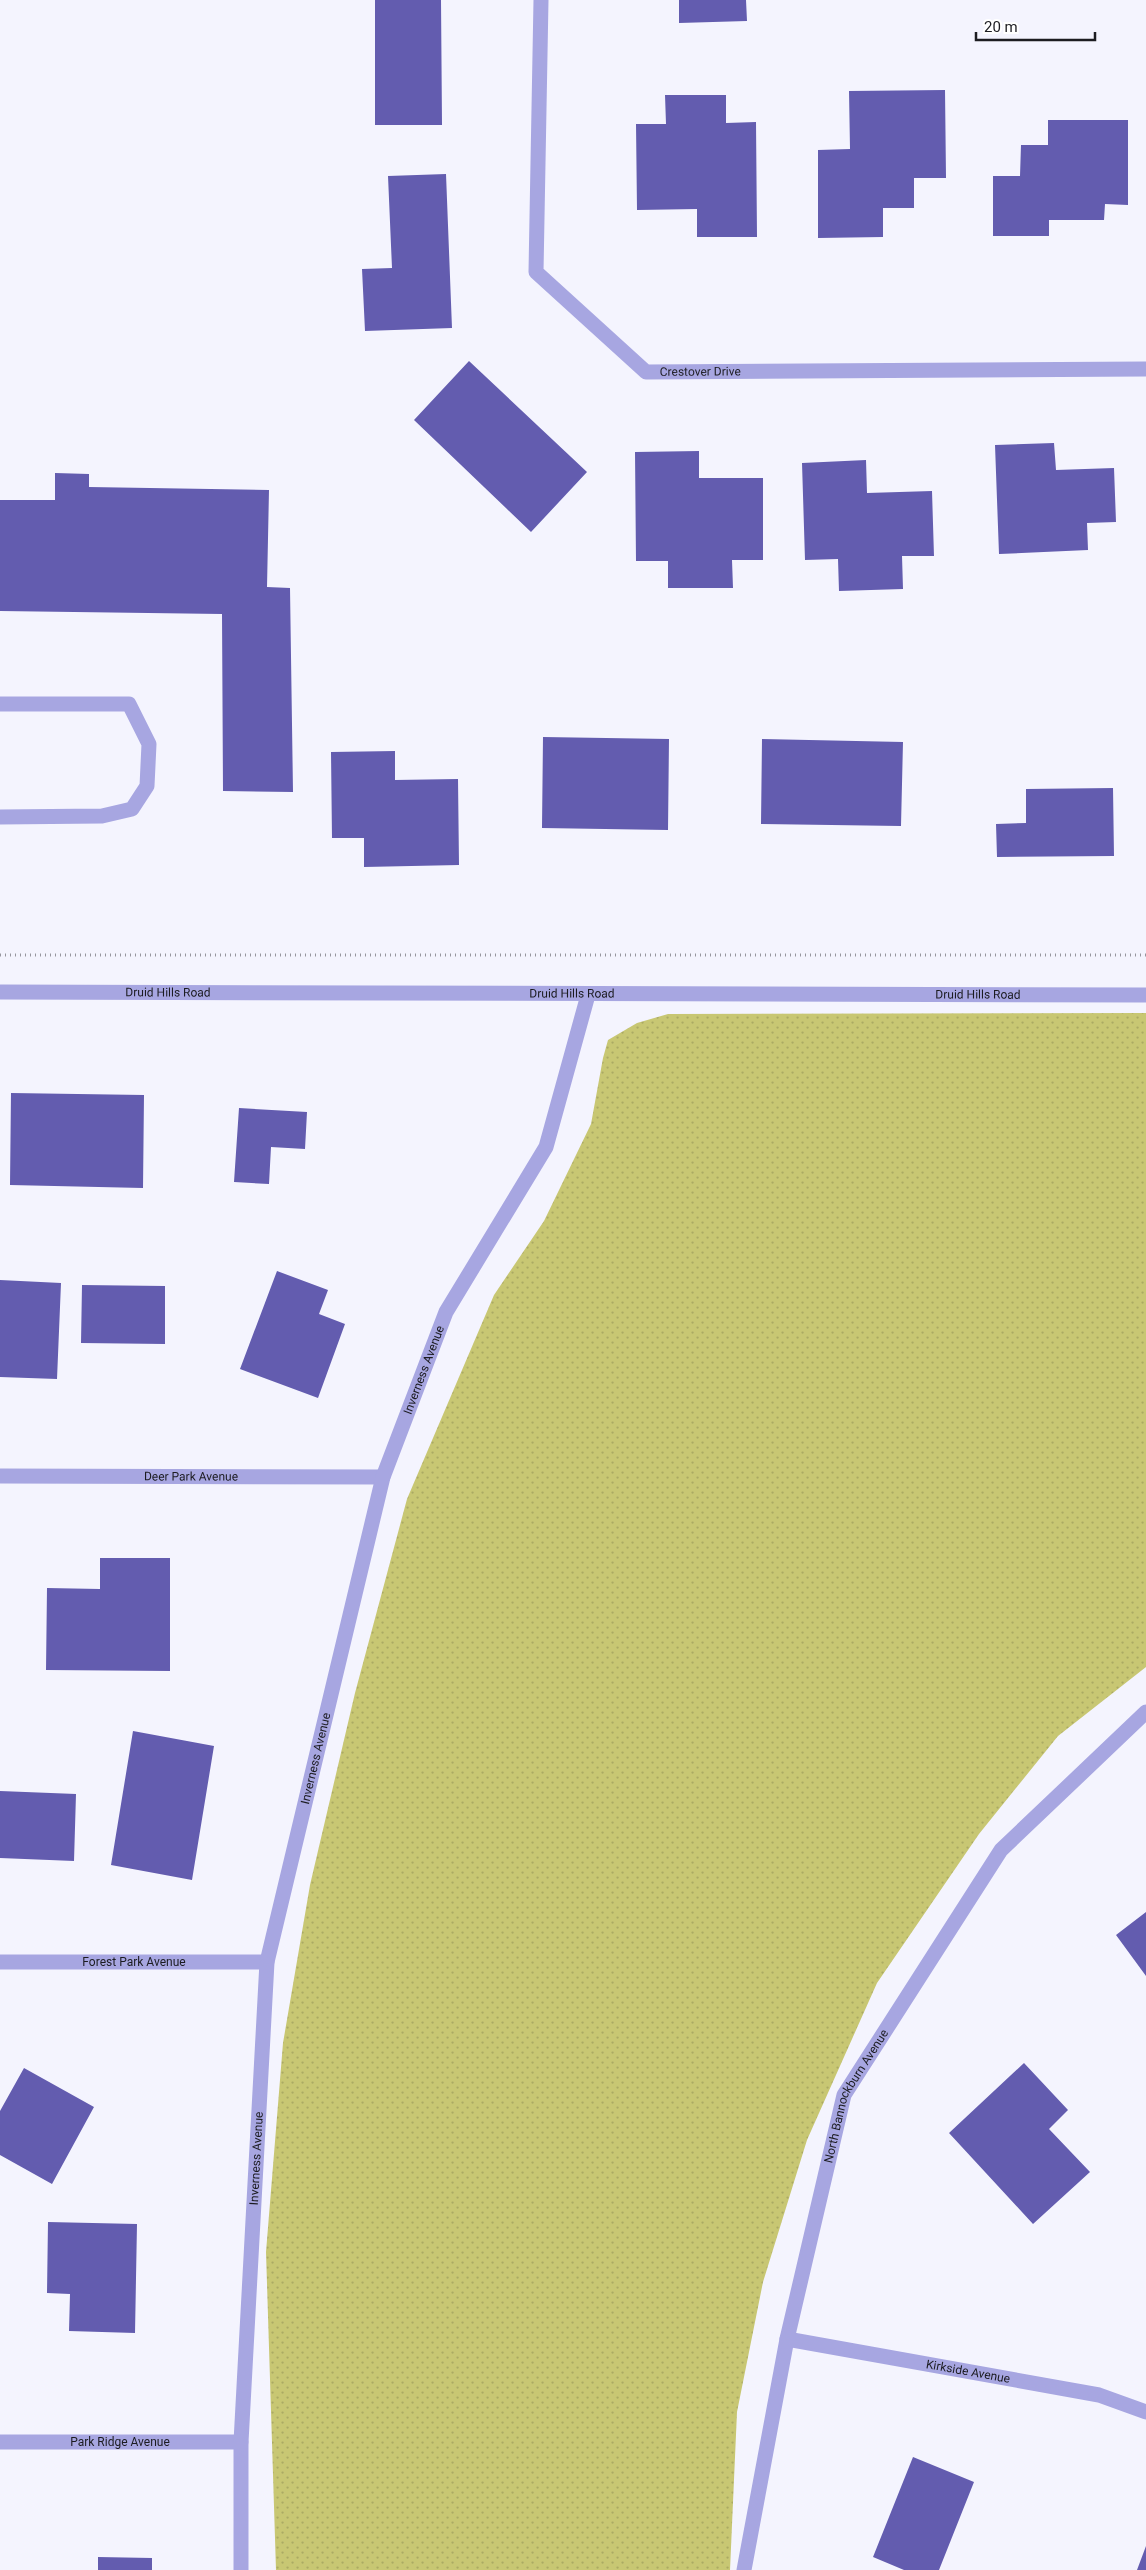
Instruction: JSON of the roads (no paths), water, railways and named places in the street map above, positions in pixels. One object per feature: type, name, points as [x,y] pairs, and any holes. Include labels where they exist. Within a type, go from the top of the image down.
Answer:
[{"type":"street","name":"Crestover Drive","points":[[541,0],[536,272],[646,372],[1146,369]]},
{"type":"street","points":[[0,704],[129,704],[148,744],[147,786],[132,809],[102,816],[0,817]]},
{"type":"street","name":"Druid Hills Road","points":[[0,992],[1146,995]]},
{"type":"street","name":"Inverness Avenue","points":[[241,2570],[241,2442],[268,1962],[383,1477],[446,1312],[546,1147],[588,995]]},
{"type":"street","name":"Deer Park Avenue","points":[[0,1476],[383,1477]]},
{"type":"street","name":"North Bannockburn Avenue","points":[[744,2570],[787,2339],[844,2095],[1001,1850],[1146,1712]]},
{"type":"street","name":"Forest Park Avenue","points":[[0,1962],[268,1962]]},
{"type":"street","name":"Kirkside Avenue","points":[[787,2339],[1099,2395],[1146,2412]]},
{"type":"street","name":"Park Ridge Avenue","points":[[0,2442],[241,2442]]}]
